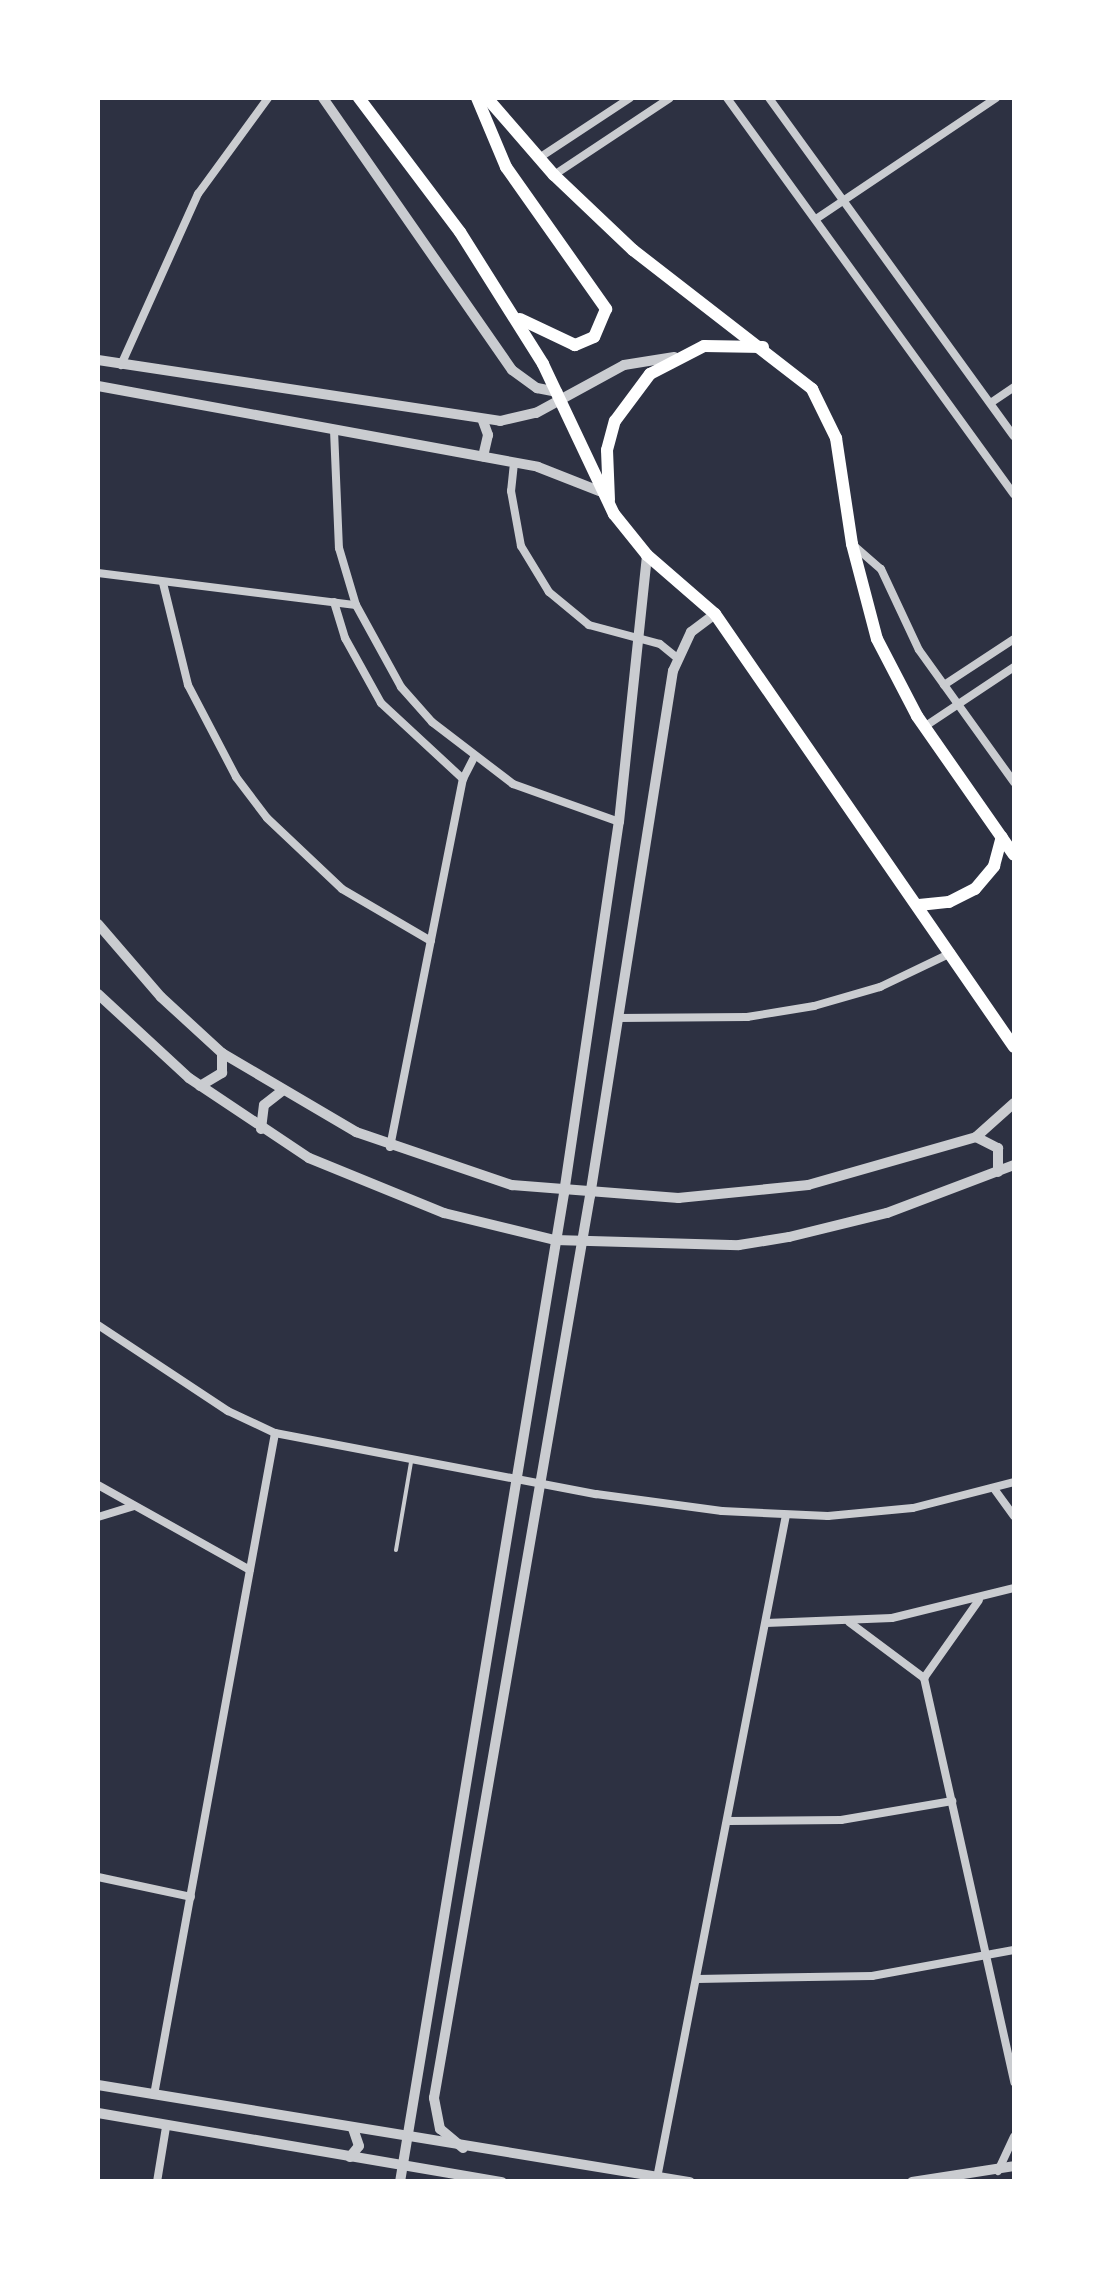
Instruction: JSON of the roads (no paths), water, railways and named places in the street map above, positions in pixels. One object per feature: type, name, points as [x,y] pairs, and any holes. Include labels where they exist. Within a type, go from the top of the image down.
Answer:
[{"type":"main road","points":[[358,98],[508,306],[560,395],[599,490],[611,509],[648,555],[715,614],[1014,1047]]},
{"type":"main road","points":[[477,98],[506,167],[598,289],[606,319],[594,337],[574,345],[541,335],[508,306]]},
{"type":"main road","points":[[487,98],[554,175],[633,250],[797,372],[826,412],[852,544],[877,639],[924,727],[1014,855]]},
{"type":"main road","points":[[611,509],[605,480],[615,422],[640,384],[674,357],[734,343],[765,348]]},
{"type":"main road","points":[[919,905],[949,902],[975,888],[994,866],[1002,837]]},
{"type":"street","points":[[121,365],[198,194],[268,98]]},
{"type":"street","points":[[323,98],[512,370],[536,388],[560,395]]},
{"type":"street","points":[[539,158],[630,98]]},
{"type":"street","points":[[554,175],[670,98]]},
{"type":"street","points":[[727,98],[1014,494]]},
{"type":"street","points":[[770,98],[1014,436]]},
{"type":"street","points":[[816,219],[996,98]]},
{"type":"street","points":[[98,360],[482,421],[536,414],[560,395],[624,365],[674,357]]},
{"type":"street","points":[[98,386],[483,456],[599,490]]},
{"type":"street","points":[[992,402],[1014,387]]},
{"type":"street","points":[[482,421],[488,435],[483,456]]},
{"type":"street","points":[[334,430],[334,509],[356,605],[401,686],[474,758],[564,807],[619,822]]},
{"type":"street","points":[[514,463],[514,518],[533,571],[578,618],[639,641],[660,644],[677,658]]},
{"type":"street","points":[[852,544],[882,569],[919,650],[1014,782]]},
{"type":"street","points":[[400,2182],[512,1475],[564,1193],[619,822],[648,555]]},
{"type":"street","points":[[98,573],[356,605]]},
{"type":"street","points":[[162,583],[188,685],[209,732],[256,804],[342,889],[431,941]]},
{"type":"street","points":[[334,602],[345,638],[380,703],[463,778]]},
{"type":"street","points":[[462,2148],[440,2129],[434,2098],[590,1196],[677,658],[691,632],[715,614]]},
{"type":"street","points":[[944,684],[1014,639]]},
{"type":"street","points":[[924,727],[1014,667]]},
{"type":"street","points":[[390,1146],[463,778],[474,758]]},
{"type":"street","points":[[98,924],[161,997],[222,1053],[390,1146],[474,1176],[590,1196],[678,1198],[780,1189],[893,1166],[976,1137],[1014,1103]]},
{"type":"street","points":[[618,1018],[747,1017],[814,1006],[880,987],[952,953]]},
{"type":"street","points":[[98,994],[199,1086],[261,1129],[396,1197],[555,1240],[739,1245],[789,1237],[886,1213],[1014,1165]]},
{"type":"street","points":[[199,1086],[222,1074],[222,1053]]},
{"type":"street","points":[[261,1129],[264,1105],[283,1090]]},
{"type":"street","points":[[976,1137],[998,1148],[998,1172]]},
{"type":"street","points":[[98,1325],[228,1411],[275,1433],[659,1504],[786,1515],[899,1510],[996,1490],[1014,1482]]},
{"type":"street","points":[[154,2095],[275,1433]]},
{"type":"street","points":[[98,1485],[250,1570]]},
{"type":"street","points":[[996,1490],[1014,1516]]},
{"type":"street","points":[[98,1517],[134,1506]]},
{"type":"street","points":[[657,2178],[786,1515]]},
{"type":"street","points":[[766,1623],[849,1622],[979,1600],[1014,1588]]},
{"type":"street","points":[[924,1678],[979,1600]]},
{"type":"street","points":[[849,1622],[924,1678],[1014,2082]]},
{"type":"street","points":[[728,1821],[841,1820],[952,1801]]},
{"type":"street","points":[[98,1877],[190,1897]]},
{"type":"street","points":[[438,1944],[460,1947]]},
{"type":"street","points":[[698,1979],[872,1976],[987,1958],[1014,1950]]},
{"type":"street","points":[[98,2085],[462,2148],[690,2182]]},
{"type":"street","points":[[98,2113],[502,2182]]},
{"type":"street","points":[[157,2182],[166,2127]]},
{"type":"street","points":[[350,2156],[359,2146],[353,2129]]},
{"type":"street","points":[[998,2171],[1014,2136]]},
{"type":"street","points":[[912,2182],[1014,2166]]},
{"type":"street","points":[[442,2182],[460,2174]]},
{"type":"lane","points":[[396,1550],[412,1459]]}]
